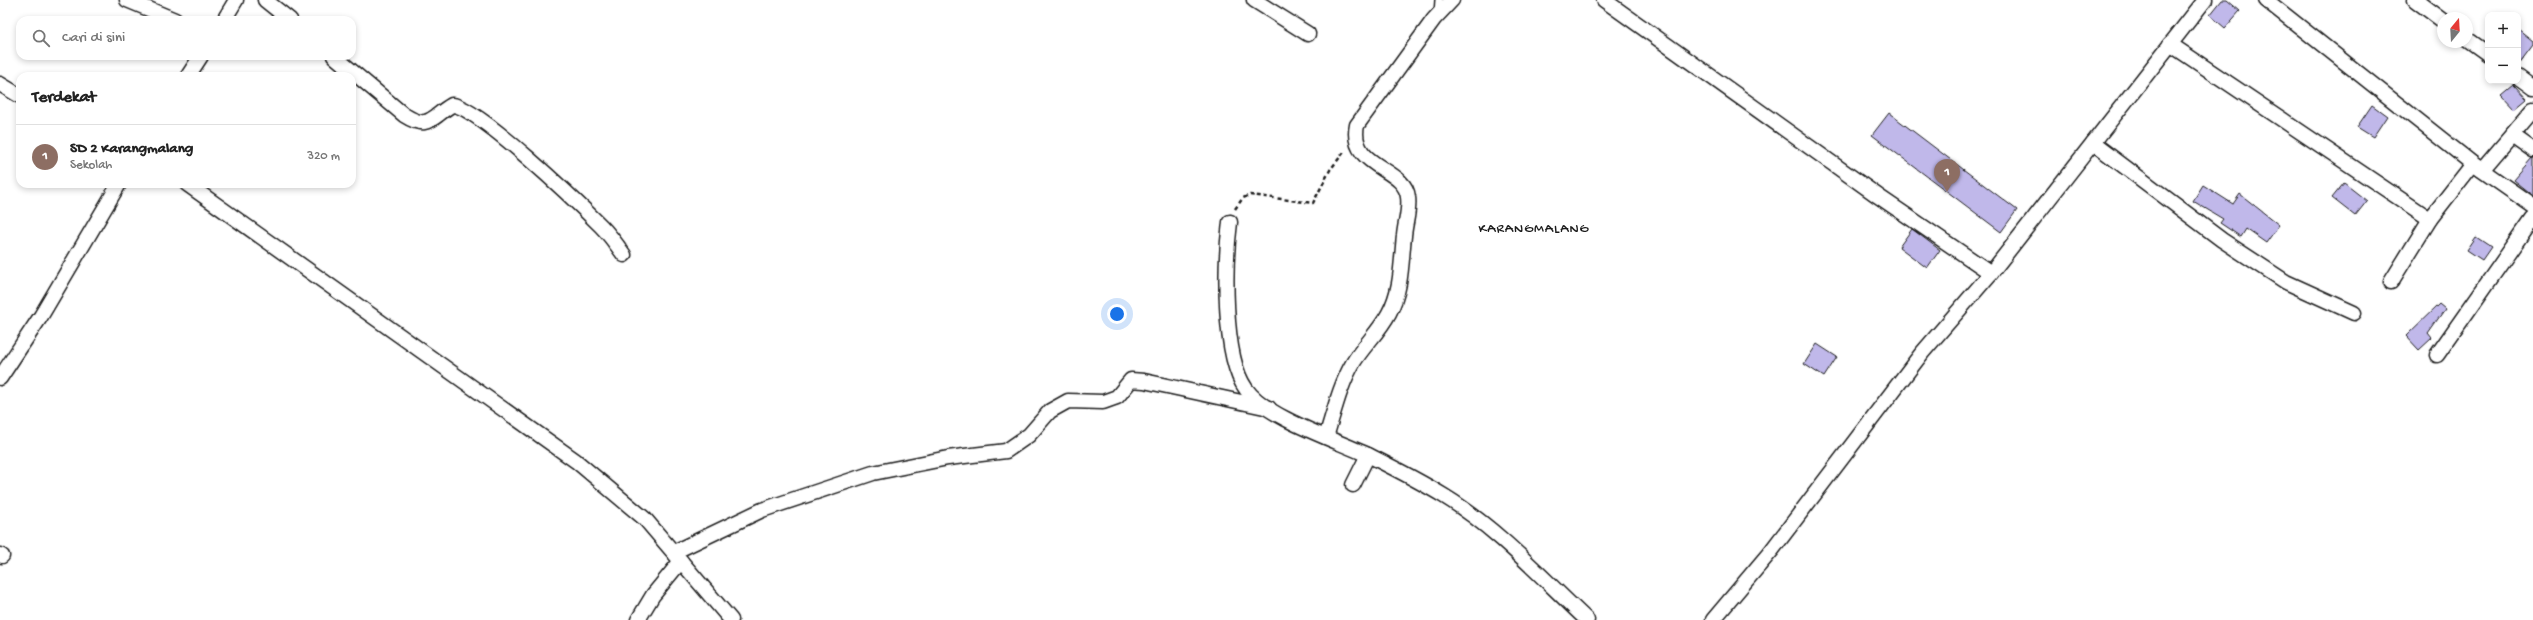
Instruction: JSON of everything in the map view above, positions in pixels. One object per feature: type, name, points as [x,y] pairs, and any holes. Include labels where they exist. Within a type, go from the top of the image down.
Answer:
[{"type":"street","points":[[127,0],[165,16]]},
{"type":"street","points":[[226,16],[236,0]]},
{"type":"street","points":[[264,0],[285,16]]},
{"type":"street","points":[[1254,0],[1308,34]]},
{"type":"street","points":[[1326,437],[1348,373],[1359,354],[1383,324],[1396,296],[1409,205],[1405,189],[1365,155],[1356,142],[1357,125],[1438,16],[1452,0]]},
{"type":"street","points":[[1604,0],[1878,196],[1991,273]]},
{"type":"street","points":[[1713,620],[1772,550],[1922,353],[1991,273],[2205,0]]},
{"type":"street","points":[[2266,0],[2477,167],[2533,206]]},
{"type":"street","points":[[2415,0],[2437,16]]},
{"type":"street","points":[[2473,43],[2485,52]]},
{"type":"street","points":[[2170,44],[2430,219]]},
{"type":"street","points":[[191,72],[198,60]]},
{"type":"street","points":[[339,60],[353,72]]},
{"type":"street","points":[[356,75],[404,115],[417,122],[430,121],[452,105],[465,108],[511,144],[584,210],[602,227],[624,255]]},
{"type":"street","points":[[2521,79],[2533,88]]},
{"type":"street","points":[[0,84],[16,94]]},
{"type":"street","points":[[2391,282],[2430,219],[2477,167],[2512,135],[2533,110]]},
{"type":"street","points":[[2512,135],[2533,150]]},
{"type":"street","points":[[2093,143],[2222,240],[2286,282],[2354,313]]},
{"type":"street","points":[[0,378],[41,316],[117,188]]},
{"type":"street","points":[[193,188],[576,461],[645,520],[731,620]]},
{"type":"street","points":[[2437,354],[2533,218]]},
{"type":"street","points":[[1230,222],[1226,299],[1234,357],[1245,388],[1252,396],[1269,408],[1326,437],[1368,455],[1443,496],[1481,521],[1587,620]]},
{"type":"street","points":[[638,620],[653,594],[678,557],[762,510],[873,473],[948,458],[1006,451],[1029,434],[1050,411],[1068,401],[1103,402],[1120,396],[1128,382],[1136,380],[1269,408]]},
{"type":"street","points":[[1353,485],[1368,455]]},
{"type":"lane","points":[[1438,16],[1439,0]]},
{"type":"path","points":[[1230,222],[1236,206],[1247,196],[1312,203],[1330,170],[1356,142]]},
{"type":"building","points":[[2222,0],[2227,0],[2240,11],[2225,28],[2210,15]]},
{"type":"building","points":[[2521,31],[2533,41],[2533,45],[2521,61]]},
{"type":"building","points":[[2514,85],[2527,99],[2515,109],[2502,95]]},
{"type":"building","points":[[2372,105],[2387,116],[2373,137],[2357,127]]},
{"type":"building","points":[[1889,113],[2017,210],[2001,232],[1872,135]]},
{"type":"building","points":[[2533,158],[2533,196],[2513,180]]},
{"type":"building","points":[[2344,183],[2367,201],[2355,216],[2332,198]]},
{"type":"building","points":[[2203,185],[2233,204],[2240,194],[2279,225],[2266,243],[2246,229],[2241,237],[2220,223],[2223,219],[2193,201]]},
{"type":"building","points":[[1912,229],[1940,250],[1927,268],[1899,247]]},
{"type":"building","points":[[2476,237],[2491,247],[2482,260],[2467,250]]},
{"type":"building","points":[[2439,304],[2445,309],[2428,333],[2432,338],[2419,350],[2406,336]]},
{"type":"building","points":[[1817,344],[1837,357],[1824,377],[1804,364]]},
{"type":"place","name":"SD 2 Karangmalang","points":[[1947,192]]},
{"type":"district","name":"KARANGMALANG","points":[[1534,229]]}]
